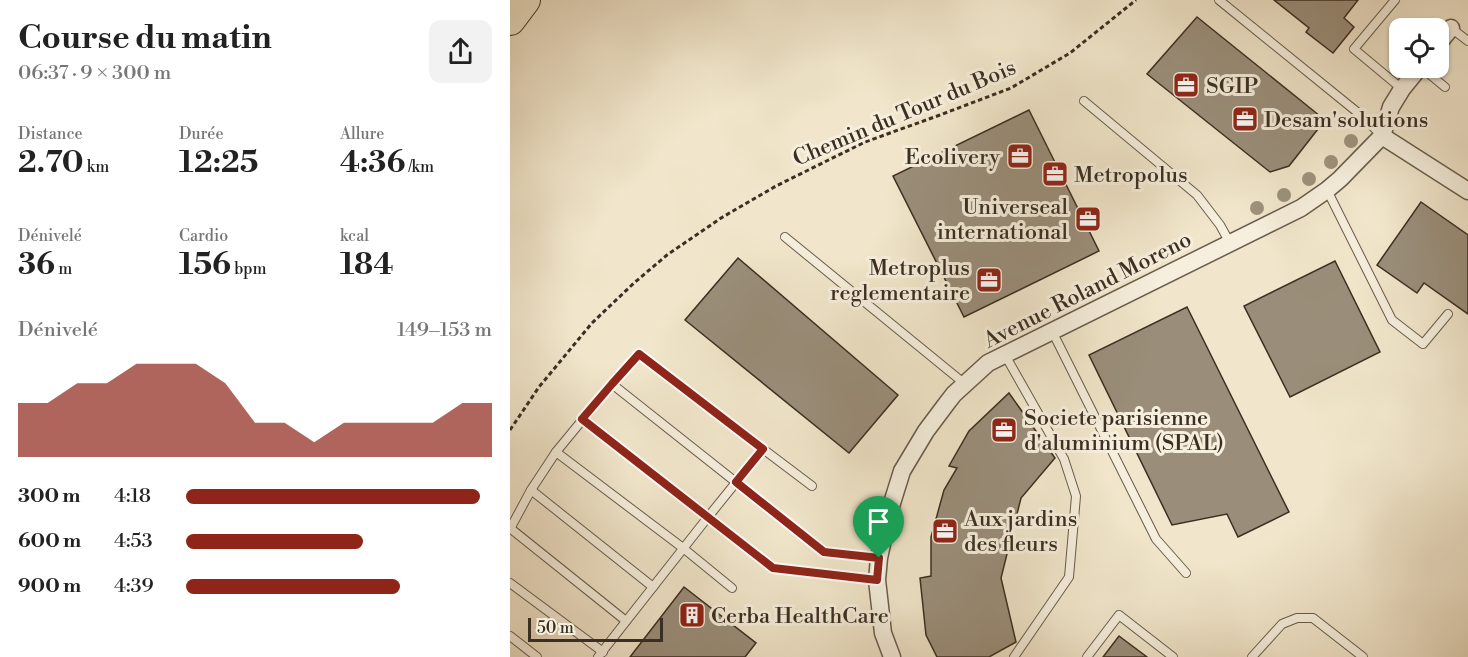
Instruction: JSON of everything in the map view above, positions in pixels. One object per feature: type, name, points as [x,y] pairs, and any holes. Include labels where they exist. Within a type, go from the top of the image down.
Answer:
[{"type":"highway","points":[[510,21],[525,0]]},
{"type":"street","name":"Avenue Roland Moreno","points":[[892,657],[884,633],[877,580],[879,558],[888,516],[902,471],[946,403],[988,363],[1301,208],[1328,190],[1382,136],[1390,107],[1411,78]]},
{"type":"street","points":[[1382,136],[1468,190]]},
{"type":"lane","points":[[1219,0],[1355,110],[1382,136]]},
{"type":"lane","points":[[1395,0],[1354,49],[1402,89]]},
{"type":"lane","points":[[1451,28],[1468,41]]},
{"type":"lane","points":[[1433,78],[1445,87]]},
{"type":"lane","points":[[1084,101],[1197,195],[1220,225],[1230,243]]},
{"type":"lane","points":[[1328,190],[1392,320],[1423,344],[1449,314]]},
{"type":"lane","points":[[785,237],[964,384]]},
{"type":"lane","points":[[1052,331],[1156,539],[1186,573]]},
{"type":"lane","points":[[626,621],[510,529],[531,490],[556,452],[639,354],[812,486]]},
{"type":"lane","points":[[1005,355],[1064,459],[1076,496],[1070,577],[1014,657]]},
{"type":"lane","points":[[612,384],[824,552],[879,558]]},
{"type":"lane","points":[[582,419],[773,568],[877,580]]},
{"type":"lane","points":[[510,583],[601,654],[763,449]]},
{"type":"lane","points":[[556,452],[732,588]]},
{"type":"lane","points":[[531,490],[653,587]]},
{"type":"lane","points":[[1087,657],[1119,615],[1173,657]]},
{"type":"lane","points":[[1252,657],[1282,624],[1297,618],[1313,618],[1363,657]]},
{"type":"lane","points":[[510,636],[537,657]]},
{"type":"path","name":"Chemin du Tour du Bois","points":[[510,430],[539,387],[592,323],[667,255],[720,218],[776,186],[865,142],[1011,88],[1070,53],[1136,0]]},
{"type":"building","points":[[1274,0],[1358,0],[1344,18],[1354,27],[1333,53],[1306,32],[1309,28]]},
{"type":"building","points":[[1197,17],[1325,120],[1289,166],[1270,172],[1147,74]]},
{"type":"building","points":[[1029,110],[1099,251],[964,317],[893,176]]},
{"type":"building","points":[[1421,202],[1468,235],[1468,314],[1424,283],[1417,293],[1377,265]]},
{"type":"building","points":[[738,258],[898,395],[849,453],[685,320]]},
{"type":"building","points":[[1335,261],[1380,352],[1290,397],[1244,306]]},
{"type":"building","points":[[1187,307],[1289,512],[1238,537],[1227,514],[1172,525],[1089,355]]},
{"type":"building","points":[[1009,393],[1055,458],[1021,498],[1001,578],[1016,642],[989,657],[937,657],[926,635],[920,578],[931,576],[931,537],[944,490],[957,468],[949,466],[969,431]]},
{"type":"building","name":"Cerba HealthCare","points":[[684,587],[756,643],[745,657],[630,657]]},
{"type":"building","points":[[1119,636],[1147,657],[1103,657]]},
{"type":"place","name":"SGIP","points":[[1186,85]]},
{"type":"place","name":"Desam'solutions","points":[[1245,119]]},
{"type":"place","name":"Ecolivery","points":[[1020,156]]},
{"type":"place","name":"Metropolus","points":[[1055,174]]},
{"type":"place","name":"Universeal international","points":[[1088,219]]},
{"type":"place","name":"Metroplus reglementaire","points":[[989,280]]},
{"type":"place","name":"Societe parisienne d'aluminium (SPAL)","points":[[1004,430]]},
{"type":"place","name":"Aux jardins des fleurs","points":[[945,531]]},
{"type":"place","name":"Cerba HealthCare","points":[[692,615]]},
{"type":"route","points":[[639,354],[763,449],[736,482],[824,552],[879,558],[877,580],[773,568],[582,419],[639,354]]}]
